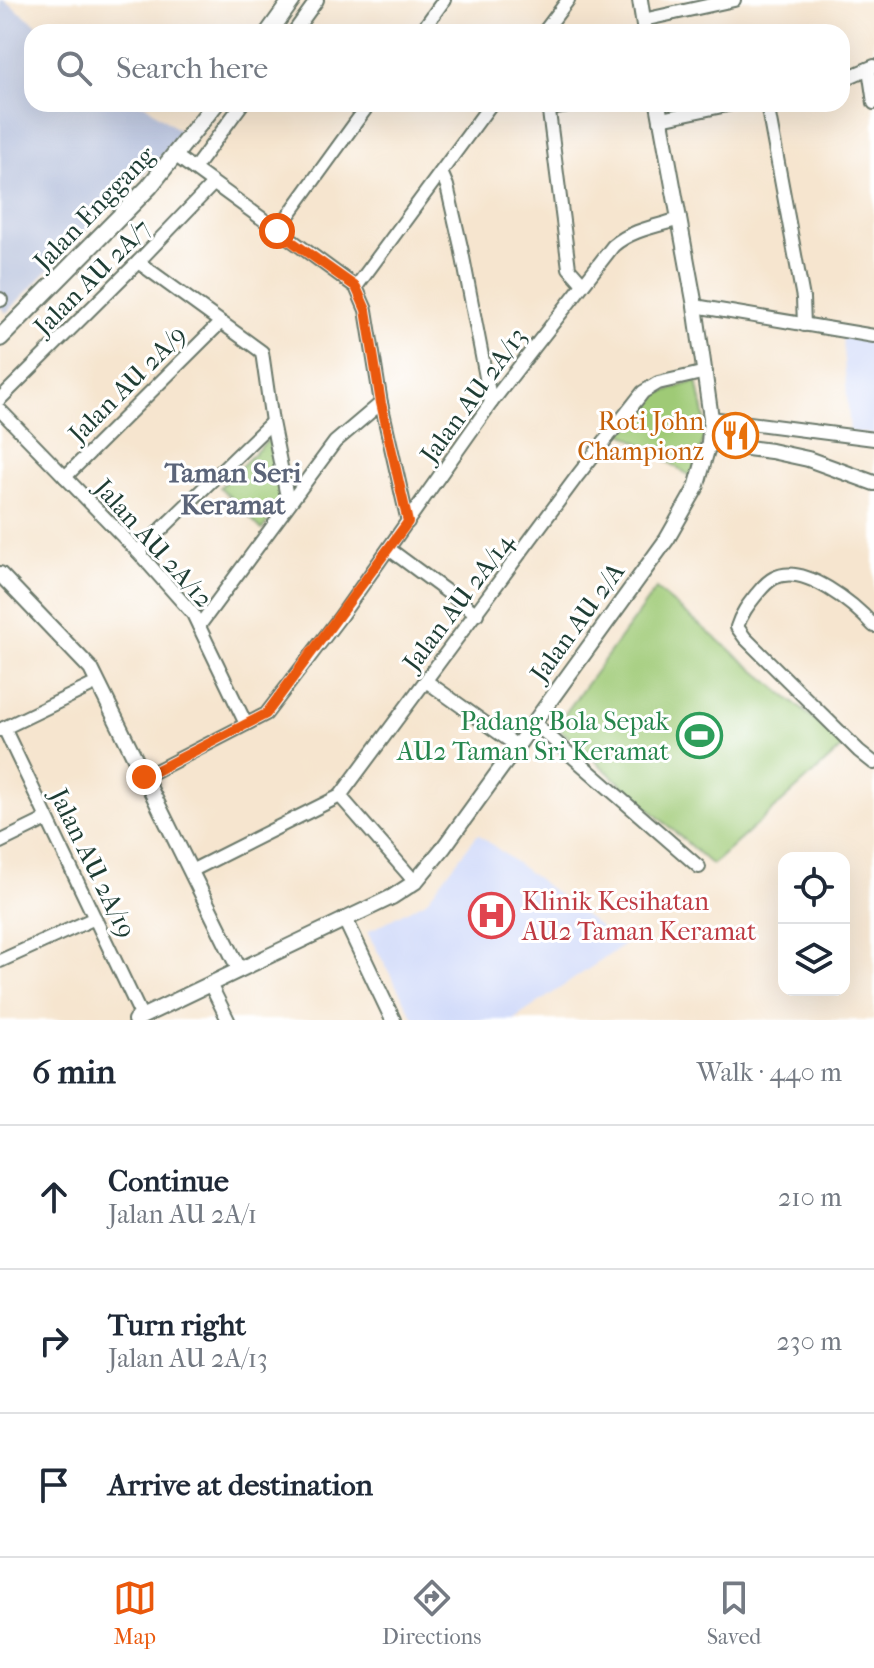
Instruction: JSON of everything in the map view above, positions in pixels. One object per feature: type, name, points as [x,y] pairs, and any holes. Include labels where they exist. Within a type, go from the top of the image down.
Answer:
[{"type":"main road","points":[[275,24],[292,0]]},
{"type":"main road","name":"Jalan Enggang","points":[[0,338],[149,187],[209,112]]},
{"type":"street","points":[[300,24],[317,0]]},
{"type":"street","points":[[427,24],[444,0]]},
{"type":"street","points":[[550,24],[568,0]]},
{"type":"street","points":[[640,0],[644,24]]},
{"type":"street","points":[[651,24],[734,0]]},
{"type":"street","points":[[850,76],[871,67],[874,103]]},
{"type":"street","points":[[194,169],[236,112]]},
{"type":"street","points":[[277,231],[363,112]]},
{"type":"street","points":[[356,287],[485,112]]},
{"type":"street","points":[[549,112],[569,268],[583,284]]},
{"type":"street","name":"Jalan AU 2/A","points":[[139,1018],[392,897],[415,882],[444,847],[667,539],[696,488],[709,443],[711,418],[695,306],[660,112]]},
{"type":"street","points":[[769,112],[801,284],[804,325]]},
{"type":"street","points":[[176,156],[356,287],[366,310],[381,403],[408,522]]},
{"type":"street","points":[[441,172],[461,247],[491,403]]},
{"type":"street","name":"Jalan AU 2A/7","points":[[0,399],[213,184]]},
{"type":"street","name":"Jalan AU 2A/13","points":[[144,777],[266,714],[389,549],[491,403],[583,284],[622,238],[680,219]]},
{"type":"street","points":[[138,262],[262,352],[288,502]]},
{"type":"street","points":[[695,306],[874,336]]},
{"type":"street","name":"Jalan AU 2A/9","points":[[65,477],[220,323]]},
{"type":"street","name":"Jalan AU 2A/14","points":[[191,871],[340,796],[643,392],[658,383],[706,372]]},
{"type":"street","points":[[199,626],[335,442],[381,403]]},
{"type":"street","name":"Jalan AU 2A/12","points":[[0,410],[182,600],[199,626],[246,724]]},
{"type":"street","points":[[711,418],[874,439]]},
{"type":"street","points":[[138,552],[272,422]]},
{"type":"street","points":[[709,443],[808,459],[874,483]]},
{"type":"street","points":[[389,549],[477,614]]},
{"type":"street","points":[[0,574],[91,669],[239,969]]},
{"type":"street","points":[[874,626],[855,605],[810,577],[777,575],[766,583],[740,616],[737,627],[848,741],[874,763]]},
{"type":"street","points":[[426,681],[517,746]]},
{"type":"street","points":[[2,729],[97,683]]},
{"type":"street","points":[[534,723],[699,867]]},
{"type":"street","name":"Jalan AU 2A/19","points":[[2,729],[95,918],[139,1018]]},
{"type":"street","points":[[340,796],[415,882]]},
{"type":"street","points":[[0,842],[47,819]]},
{"type":"street","points":[[0,961],[95,918]]},
{"type":"street","points":[[345,919],[393,1020]]},
{"type":"street","points":[[210,984],[228,1020]]},
{"type":"shaded area","points":[[0,0],[4,0],[36,24],[24,24],[24,112],[155,112],[180,131],[164,153],[6,313],[0,307]]},
{"type":"shaded area","points":[[842,335],[874,340],[874,434],[850,432]]},
{"type":"shaded area","name":"Klinik Kesihatan AU2 Taman Keramat","points":[[478,834],[624,945],[513,1020],[415,1020],[367,932],[426,901]]},
{"type":"green space","points":[[697,381],[707,429],[692,477],[620,431],[651,396]]},
{"type":"green space","points":[[269,439],[282,500],[262,530],[220,487]]},
{"type":"green space","name":"Padang Bola Sepak AU2 Taman Sri Keramat","points":[[656,589],[845,745],[712,865],[556,726]]},
{"type":"place","name":"Roti John Championz","points":[[735,436]]},
{"type":"place","name":"Padang Bola Sepak AU2 Taman Sri Keramat","points":[[700,736]]},
{"type":"place","name":"Klinik Kesihatan AU2 Taman Keramat","points":[[491,916]]},
{"type":"district","name":"Taman Seri Keramat","points":[[233,488]]},
{"type":"route","points":[[144,777],[266,714],[408,522],[381,403],[366,310],[356,287],[277,231]]}]
